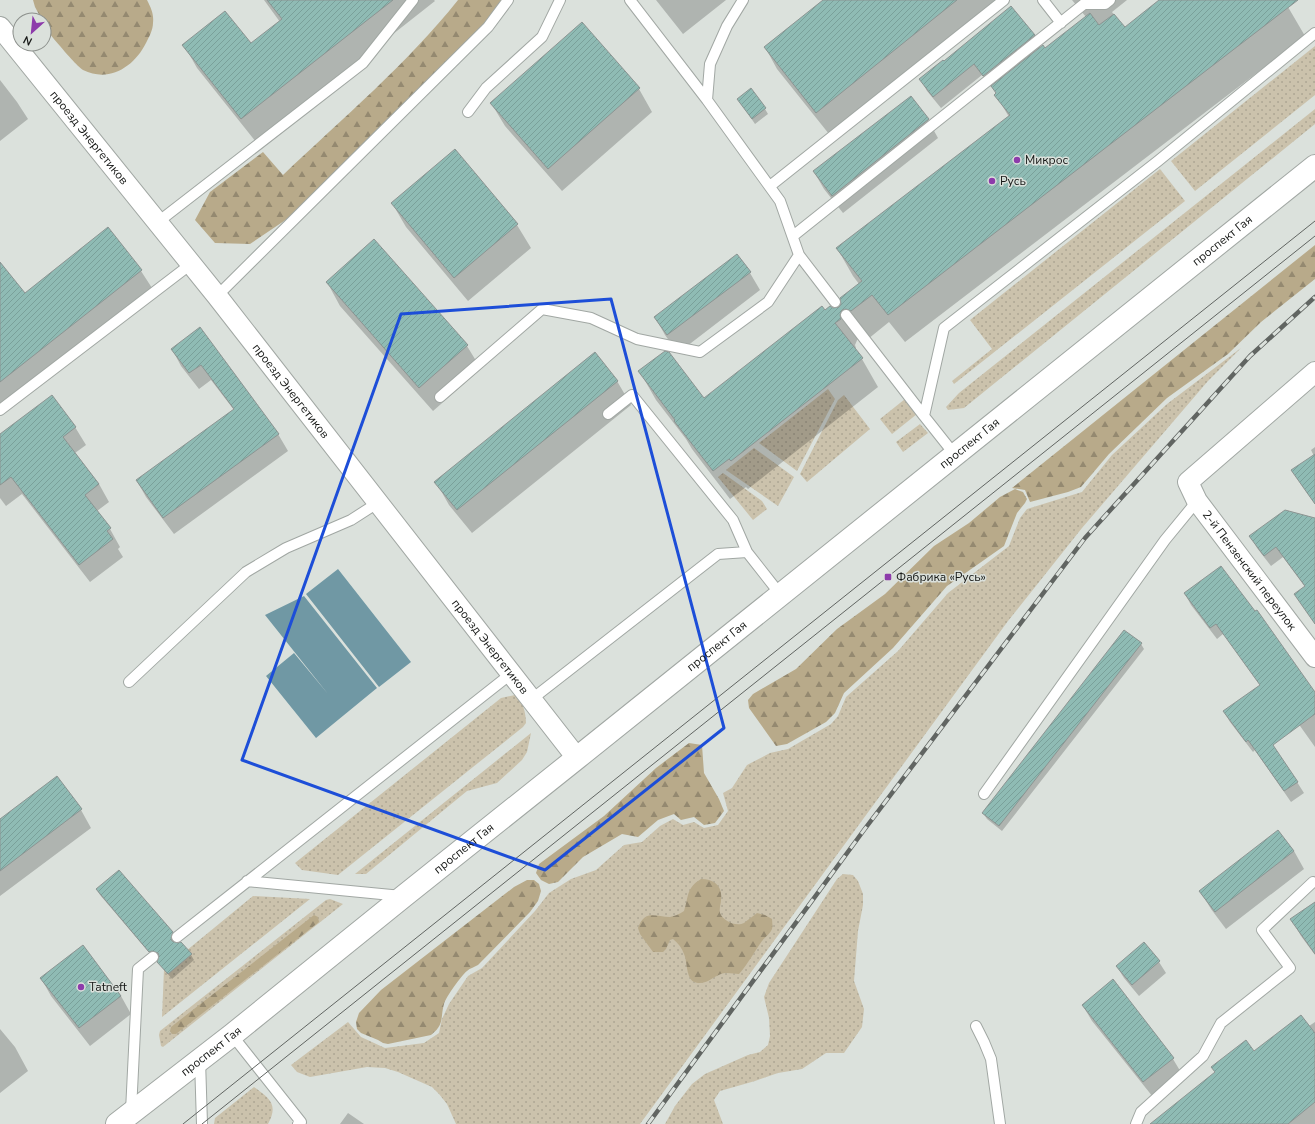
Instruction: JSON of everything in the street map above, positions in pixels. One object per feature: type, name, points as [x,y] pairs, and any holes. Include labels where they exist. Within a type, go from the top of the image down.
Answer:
[{"type":"main road","name":"проспект Гая","points":[[124,1119],[232,1035],[1315,166]]},
{"type":"street","name":"проезд Энергетиков","points":[[0,28],[192,264],[577,758]]},
{"type":"street","name":"2-й Пензенский переулок","points":[[1315,372],[1188,482],[1197,501],[1315,657]]},
{"type":"lane","points":[[158,222],[363,63],[413,0]]},
{"type":"lane","points":[[217,296],[488,28],[508,0]]},
{"type":"lane","points":[[468,112],[486,88],[542,36],[560,0]]},
{"type":"lane","points":[[630,0],[707,100],[770,186],[780,201],[799,256],[835,302]]},
{"type":"lane","points":[[707,100],[710,64],[726,26],[743,0]]},
{"type":"lane","points":[[770,186],[1004,0]]},
{"type":"lane","points":[[1044,0],[1061,23]]},
{"type":"lane","points":[[793,236],[1084,4],[1105,4],[1110,0]]},
{"type":"lane","points":[[924,416],[944,328],[1158,161],[1315,33]]},
{"type":"lane","points":[[440,397],[542,309],[591,318],[637,339],[700,352],[768,302],[799,256]]},
{"type":"lane","points":[[0,410],[192,264]]},
{"type":"lane","points":[[846,315],[955,455]]},
{"type":"lane","points":[[608,414],[632,395],[733,520],[747,552],[780,594]]},
{"type":"lane","points":[[984,794],[1165,540],[1197,501]]},
{"type":"lane","points":[[129,682],[246,572],[286,548],[351,520],[379,502]]},
{"type":"lane","points":[[532,699],[718,554],[747,552]]},
{"type":"lane","points":[[177,937],[512,673]]},
{"type":"lane","points":[[247,881],[404,896]]},
{"type":"lane","points":[[1136,1124],[1141,1112],[1203,1056],[1221,1023],[1290,968],[1262,930],[1313,882]]},
{"type":"lane","points":[[124,1119],[138,969],[153,957]]},
{"type":"lane","points":[[976,1026],[991,1059],[1000,1124]]},
{"type":"lane","points":[[232,1035],[301,1122],[298,1124]]},
{"type":"lane","points":[[200,1060],[202,1124]]},
{"type":"highlighted area","points":[[611,299],[724,728],[545,870],[242,760],[401,314]]},
{"type":"shaded area","points":[[1315,46],[1315,95],[1195,191],[1171,161]]},
{"type":"shaded area","points":[[1315,109],[1315,124],[964,408],[948,410],[946,407],[959,393]]},
{"type":"shaded area","points":[[1160,169],[1185,201],[954,384],[952,381],[992,349],[970,320]]},
{"type":"shaded area","points":[[1241,348],[1208,381],[1082,528],[1008,621],[640,1124],[456,1124],[447,1104],[432,1087],[398,1072],[385,1068],[367,1067],[310,1077],[297,1072],[291,1065],[348,1022],[361,1037],[385,1048],[424,1043],[439,1033],[442,1019],[449,1004],[468,976],[482,968],[535,911],[549,893],[571,879],[596,870],[624,845],[642,842],[660,826],[673,819],[683,825],[694,822],[704,828],[718,825],[728,811],[723,793],[732,788],[747,765],[770,753],[788,749],[831,724],[838,716],[846,697],[898,651],[948,593],[1009,546],[1020,518],[1027,509],[1082,492],[1112,455],[1167,404]]},
{"type":"shaded area","points":[[828,389],[835,399],[797,471],[759,443]]},
{"type":"shaded area","points":[[844,395],[870,429],[807,482],[800,474],[838,400]]},
{"type":"shaded area","points":[[905,399],[917,414],[892,434],[880,419]]},
{"type":"shaded area","points":[[920,424],[928,433],[903,452],[896,442]]},
{"type":"shaded area","points":[[754,448],[794,477],[778,506],[726,470]]},
{"type":"shaded area","points":[[723,473],[762,501],[767,509],[753,520],[718,477]]},
{"type":"shaded area","points":[[515,695],[520,700],[525,712],[526,723],[523,727],[338,875],[302,870],[295,863],[501,698]]},
{"type":"shaded area","points":[[531,733],[527,752],[522,760],[497,783],[467,791],[366,874],[355,874]]},
{"type":"shaded area","points":[[843,874],[853,875],[858,881],[863,894],[854,981],[864,1009],[862,1027],[844,1053],[826,1053],[802,1069],[778,1073],[720,1091],[714,1100],[723,1124],[665,1124],[675,1106],[692,1084],[705,1074],[748,1055],[760,1052],[768,1045],[770,1036],[769,1018],[764,997],[769,983],[837,879]]},
{"type":"shaded area","points":[[253,896],[310,899],[162,1017],[164,969]]},
{"type":"shaded area","points":[[330,899],[343,904],[163,1047],[161,1046],[159,1035],[160,1031],[326,900]]},
{"type":"shaded area","points":[[254,1087],[271,1102],[273,1111],[268,1124],[214,1124],[215,1118]]},
{"type":"green space","points":[[33,0],[147,0],[153,14],[152,28],[141,52],[128,66],[111,73],[102,75],[93,74],[83,70],[71,59],[52,37],[52,12],[38,12]]},
{"type":"green space","points":[[458,0],[502,0],[482,29],[287,219],[250,244],[215,243],[195,220],[210,192],[263,152],[283,175],[418,46]]},
{"type":"green space","points":[[1315,245],[1315,279],[1261,322],[1228,354],[1167,398],[1109,454],[1081,487],[1030,502],[1025,490],[1012,488]]},
{"type":"green space","points":[[1015,489],[1023,492],[1027,499],[1017,513],[1004,546],[947,586],[893,648],[844,693],[835,713],[826,722],[787,744],[776,746],[749,708],[748,700],[753,694],[796,669],[837,629],[885,594],[934,546],[969,523],[1000,497]]},
{"type":"green space","points":[[689,743],[702,745],[704,773],[724,811],[715,823],[704,825],[694,817],[681,820],[674,814],[658,820],[638,837],[622,834],[583,857],[558,882],[549,884],[541,880],[536,873],[539,864],[604,816],[656,768]]},
{"type":"green space","points":[[701,879],[710,880],[719,887],[721,891],[720,913],[727,921],[734,924],[741,924],[757,913],[772,919],[772,929],[739,974],[723,973],[707,981],[698,983],[691,979],[683,952],[680,946],[673,939],[670,940],[663,952],[653,952],[640,934],[638,928],[647,916],[655,915],[670,917],[684,911],[690,889]]},
{"type":"green space","points":[[527,880],[534,880],[539,884],[541,891],[538,901],[530,912],[478,965],[468,970],[461,977],[445,1001],[440,1024],[431,1035],[388,1044],[361,1033],[357,1029],[356,1022],[359,1013],[381,990],[514,887]]},
{"type":"green space","points":[[314,915],[318,917],[319,922],[176,1034],[172,1034],[170,1031],[171,1027]]},
{"type":"water","points":[[338,569],[411,662],[379,687],[306,594]]},
{"type":"water","points":[[304,596],[377,688],[316,738],[266,676],[294,653],[328,694],[265,615]]},
{"type":"building","points":[[267,0],[393,0],[241,119],[182,45],[225,11],[251,43],[282,19]]},
{"type":"building","points":[[823,0],[957,0],[816,113],[764,47]]},
{"type":"building","name":"Русь","points":[[1159,0],[1298,0],[888,315],[872,295],[851,311],[846,309],[842,310],[840,315],[841,319],[835,323],[863,358],[731,461],[729,459],[713,471],[638,371],[665,351],[669,352],[704,398],[822,306],[825,310],[830,306],[833,308],[839,307],[841,304],[840,298],[862,281],[836,248],[1010,115],[994,95],[996,93],[991,86],[1043,45],[1045,48],[1090,13],[1099,25],[1114,14],[1125,27]]},
{"type":"building","points":[[1011,6],[1035,35],[983,76],[974,64],[933,97],[919,79],[943,60],[944,61]]},
{"type":"building","points":[[582,22],[640,88],[548,169],[490,103]]},
{"type":"building","points":[[751,88],[766,108],[752,119],[737,99]]},
{"type":"building","points":[[911,96],[929,119],[832,196],[813,171]]},
{"type":"building","points":[[455,149],[518,224],[454,278],[391,203]]},
{"type":"building","points":[[108,227],[142,270],[0,382],[0,262],[25,293]]},
{"type":"building","points":[[374,239],[468,345],[419,388],[326,282]]},
{"type":"building","points":[[737,254],[751,272],[667,335],[654,317]]},
{"type":"building","points":[[200,327],[279,434],[163,518],[136,480],[234,409],[201,365],[189,373],[171,349]]},
{"type":"building","points":[[595,352],[618,381],[457,510],[434,482]]},
{"type":"building","points":[[52,395],[76,427],[63,437],[99,484],[85,495],[111,528],[107,531],[113,539],[79,565],[11,477],[0,485],[0,434]]},
{"type":"building","points":[[1315,454],[1315,504],[1291,470]]},
{"type":"building","points":[[1285,510],[1315,518],[1315,624],[1294,594],[1305,586],[1276,547],[1264,556],[1249,536]]},
{"type":"building","points":[[1221,566],[1255,611],[1257,610],[1315,692],[1315,714],[1273,745],[1298,782],[1284,791],[1248,740],[1246,742],[1223,711],[1260,685],[1216,624],[1210,628],[1184,593]]},
{"type":"building","points":[[1124,630],[1142,643],[999,826],[982,813]]},
{"type":"building","points":[[57,776],[82,809],[0,871],[0,819]]},
{"type":"building","points":[[1278,830],[1294,851],[1215,912],[1199,891]]},
{"type":"building","points":[[119,870],[173,932],[171,938],[172,941],[178,943],[181,942],[192,954],[168,974],[157,962],[159,956],[158,953],[152,951],[149,952],[96,889]]},
{"type":"building","points":[[1315,902],[1315,954],[1290,919]]},
{"type":"building","points":[[1144,942],[1160,961],[1132,985],[1116,966]]},
{"type":"building","name":"Tatneft","points":[[83,945],[121,996],[79,1028],[40,978]]},
{"type":"building","points":[[1113,979],[1174,1058],[1143,1082],[1082,1005]]},
{"type":"building","points":[[1301,1015],[1315,1033],[1315,1102],[1288,1124],[1150,1124],[1215,1072],[1211,1067],[1246,1040],[1254,1051]]},
{"type":"tram line","points":[[183,1124],[1315,221]]},
{"type":"tram line","points":[[202,1124],[1315,236]]},
{"type":"railway","points":[[648,1124],[864,830],[1085,538],[1250,356],[1315,297]]},
{"type":"place","name":"Микрос","points":[[1017,160]]},
{"type":"place","name":"Русь","points":[[992,181]]},
{"type":"place","name":"Фабрика «Русь»","points":[[888,577]]},
{"type":"place","name":"Tatneft","points":[[81,987]]}]
